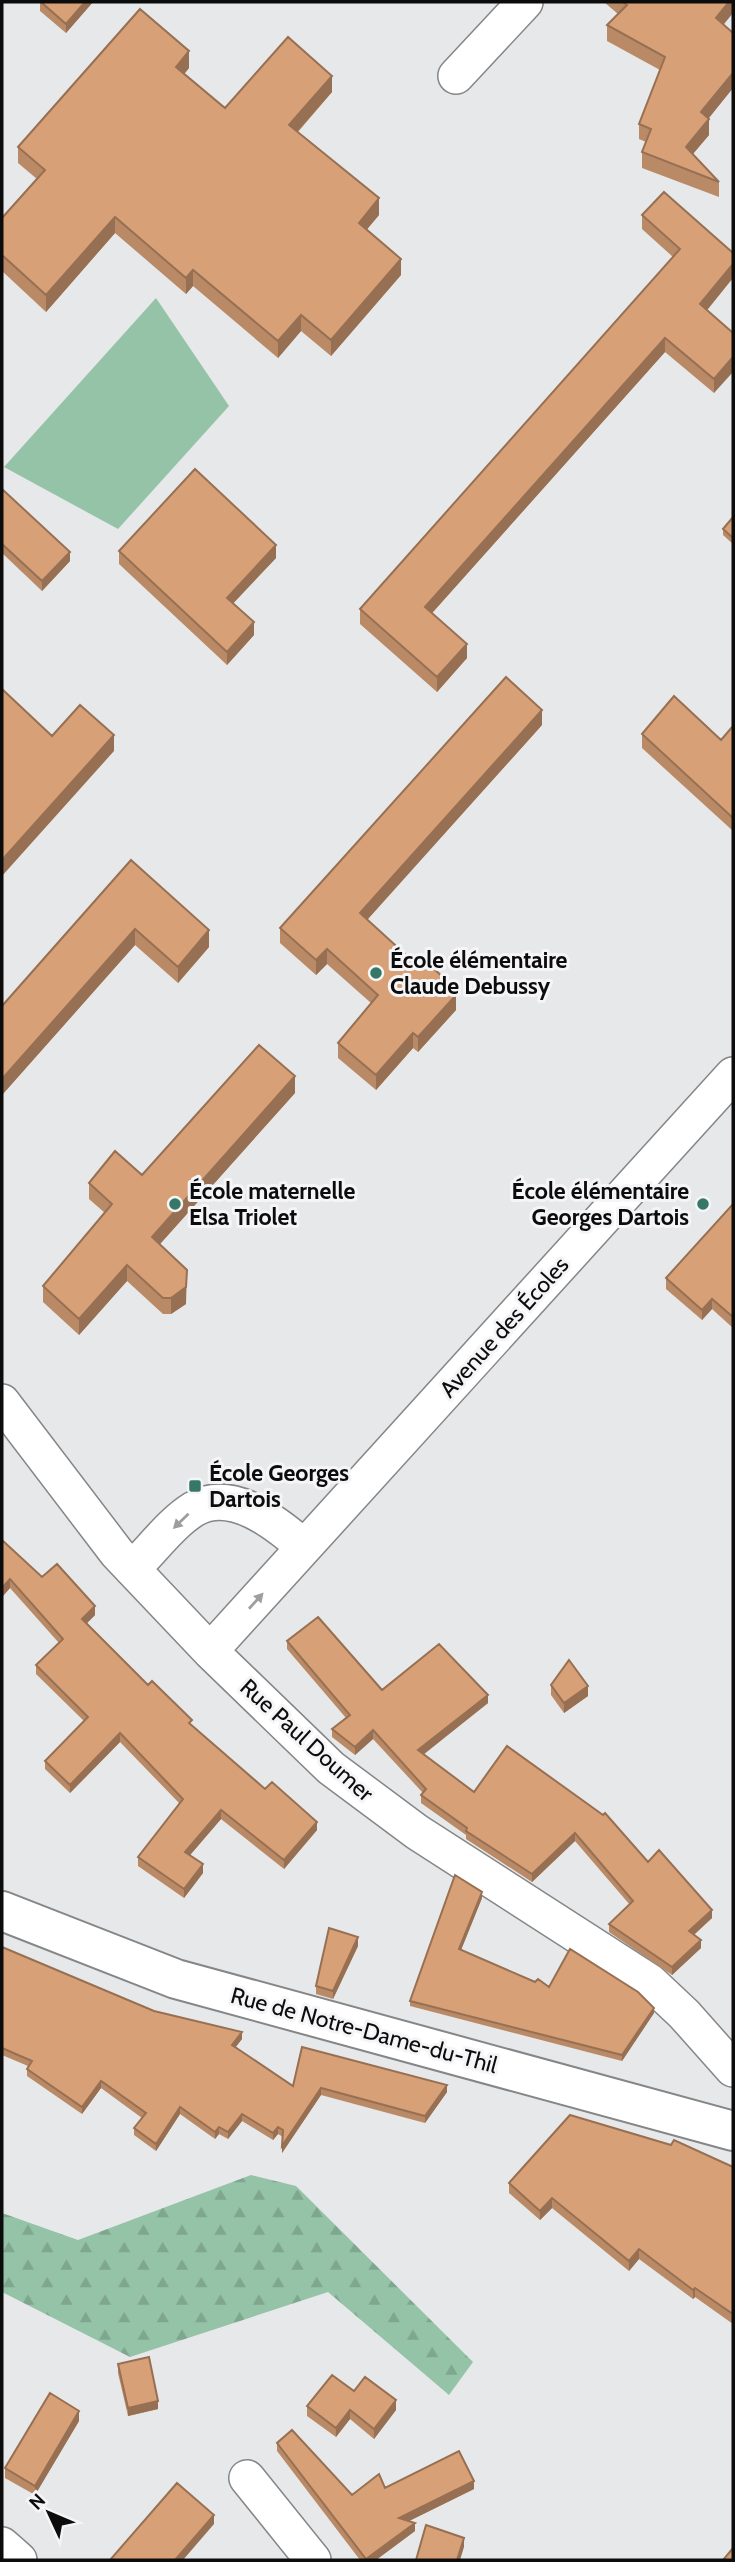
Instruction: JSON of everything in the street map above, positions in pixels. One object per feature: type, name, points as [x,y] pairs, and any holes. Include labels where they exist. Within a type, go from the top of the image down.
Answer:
[{"type":"main road","name":"Rue de Notre-Dame-du-Thil","points":[[2,1911],[176,1979],[731,2122]]},
{"type":"street","points":[[456,76],[525,2]]},
{"type":"street","name":"Avenue des Écoles","points":[[210,1651],[733,1075]]},
{"type":"street","name":"Rue Paul Doumer","points":[[2,1402],[96,1528],[132,1569],[210,1651],[321,1759],[417,1832],[650,1982],[684,2014],[733,2069]]},
{"type":"street","points":[[132,1569],[194,1509],[217,1502],[235,1504],[254,1512],[304,1547]]},
{"type":"street","points":[[247,2478],[313,2560]]},
{"type":"street","points":[[2,2545],[19,2560]]},
{"type":"green space","points":[[156,298],[229,406],[118,529],[4,467]]},
{"type":"green space","points":[[251,2175],[296,2186],[473,2362],[449,2395],[328,2292],[130,2357],[2,2292],[2,2213],[78,2240]]},
{"type":"building","points":[[41,2],[85,2],[66,24]]},
{"type":"building","points":[[623,2],[729,2],[716,18],[733,33],[733,73],[701,112],[709,119],[686,147],[719,182],[642,152],[651,129],[639,124],[665,57],[607,25],[627,5]]},
{"type":"building","points":[[140,9],[189,51],[176,67],[225,108],[288,37],[332,76],[289,125],[379,198],[359,223],[401,259],[331,340],[301,315],[278,341],[193,270],[186,278],[115,217],[46,295],[2,255],[2,218],[45,170],[18,147]]},
{"type":"building","points":[[664,192],[733,253],[733,264],[700,304],[733,333],[733,357],[714,379],[665,338],[425,607],[467,644],[437,677],[360,609],[680,249],[642,215]]},
{"type":"building","points":[[195,469],[276,545],[227,598],[254,622],[227,652],[119,551]]},
{"type":"building","points":[[2,489],[70,552],[42,581],[2,544]]},
{"type":"building","points":[[733,517],[733,538],[723,529]]},
{"type":"building","points":[[506,677],[542,710],[360,913],[417,965],[422,958],[455,988],[452,991],[456,995],[418,1037],[413,1033],[376,1075],[338,1043],[378,995],[327,949],[316,960],[280,928]]},
{"type":"building","points":[[2,689],[52,736],[80,705],[114,735],[2,860]]},
{"type":"building","points":[[674,696],[721,740],[733,726],[733,818],[642,734]]},
{"type":"building","points":[[131,860],[209,930],[178,967],[135,929],[2,1079],[2,1006]]},
{"type":"building","points":[[259,1045],[295,1076],[152,1237],[187,1270],[186,1287],[171,1298],[163,1298],[127,1265],[79,1319],[43,1286],[112,1204],[89,1183],[115,1151],[142,1175]]},
{"type":"building","points":[[733,1204],[733,1317],[712,1299],[702,1310],[666,1278]]},
{"type":"building","points":[[2,1540],[42,1577],[57,1564],[95,1606],[82,1619],[148,1685],[152,1681],[192,1720],[189,1723],[265,1789],[272,1782],[317,1822],[284,1860],[221,1810],[185,1852],[203,1864],[184,1889],[138,1857],[183,1799],[120,1733],[70,1785],[45,1761],[88,1717],[36,1665],[63,1639],[10,1579],[2,1588]]},
{"type":"building","points":[[318,1617],[382,1690],[439,1644],[488,1695],[418,1750],[474,1792],[507,1746],[603,1815],[605,1813],[648,1862],[659,1850],[712,1910],[689,1931],[701,1940],[672,1967],[609,1924],[633,1901],[575,1833],[532,1874],[466,1831],[467,1828],[421,1795],[426,1789],[373,1730],[355,1747],[332,1729],[350,1715],[287,1641]]},
{"type":"building","points":[[569,1660],[588,1686],[564,1703],[551,1685]]},
{"type":"building","points":[[455,1875],[482,1892],[459,1949],[535,1982],[538,1979],[549,1987],[570,1949],[638,1992],[654,2008],[622,2055],[410,2001]]},
{"type":"building","points":[[329,1928],[358,1937],[333,1991],[316,1986]]},
{"type":"building","points":[[2,1947],[154,2011],[242,2032],[232,2045],[293,2086],[302,2047],[447,2085],[425,2116],[321,2088],[282,2146],[283,2130],[278,2127],[273,2133],[242,2114],[228,2132],[219,2127],[215,2132],[180,2107],[156,2144],[134,2128],[146,2113],[101,2081],[82,2107],[27,2069],[32,2061],[2,2048]]},
{"type":"building","points":[[570,2115],[671,2145],[674,2140],[733,2167],[733,2314],[695,2288],[693,2290],[639,2249],[629,2261],[552,2198],[540,2211],[509,2183]]},
{"type":"building","points":[[149,2357],[158,2401],[128,2408],[118,2364]]},
{"type":"building","points":[[332,2375],[354,2391],[365,2377],[396,2400],[374,2429],[350,2410],[336,2428],[307,2406]]},
{"type":"building","points":[[50,2393],[79,2411],[35,2486],[5,2468]]},
{"type":"building","points":[[292,2430],[352,2495],[379,2474],[385,2488],[459,2451],[474,2481],[399,2518],[415,2523],[366,2559],[277,2443]]},
{"type":"building","points":[[177,2483],[214,2515],[175,2560],[110,2560]]},
{"type":"building","points":[[426,2525],[464,2538],[457,2560],[416,2560]]},
{"type":"building","points":[[733,2548],[733,2560],[723,2560]]},
{"type":"place","name":"École élémentaire Claude Debussy","points":[[376,973]]},
{"type":"place","name":"École maternelle Elsa Triolet","points":[[175,1204]]},
{"type":"place","name":"École élémentaire Georges Dartois","points":[[703,1204]]},
{"type":"place","name":"École Georges Dartois","points":[[195,1486]]}]
